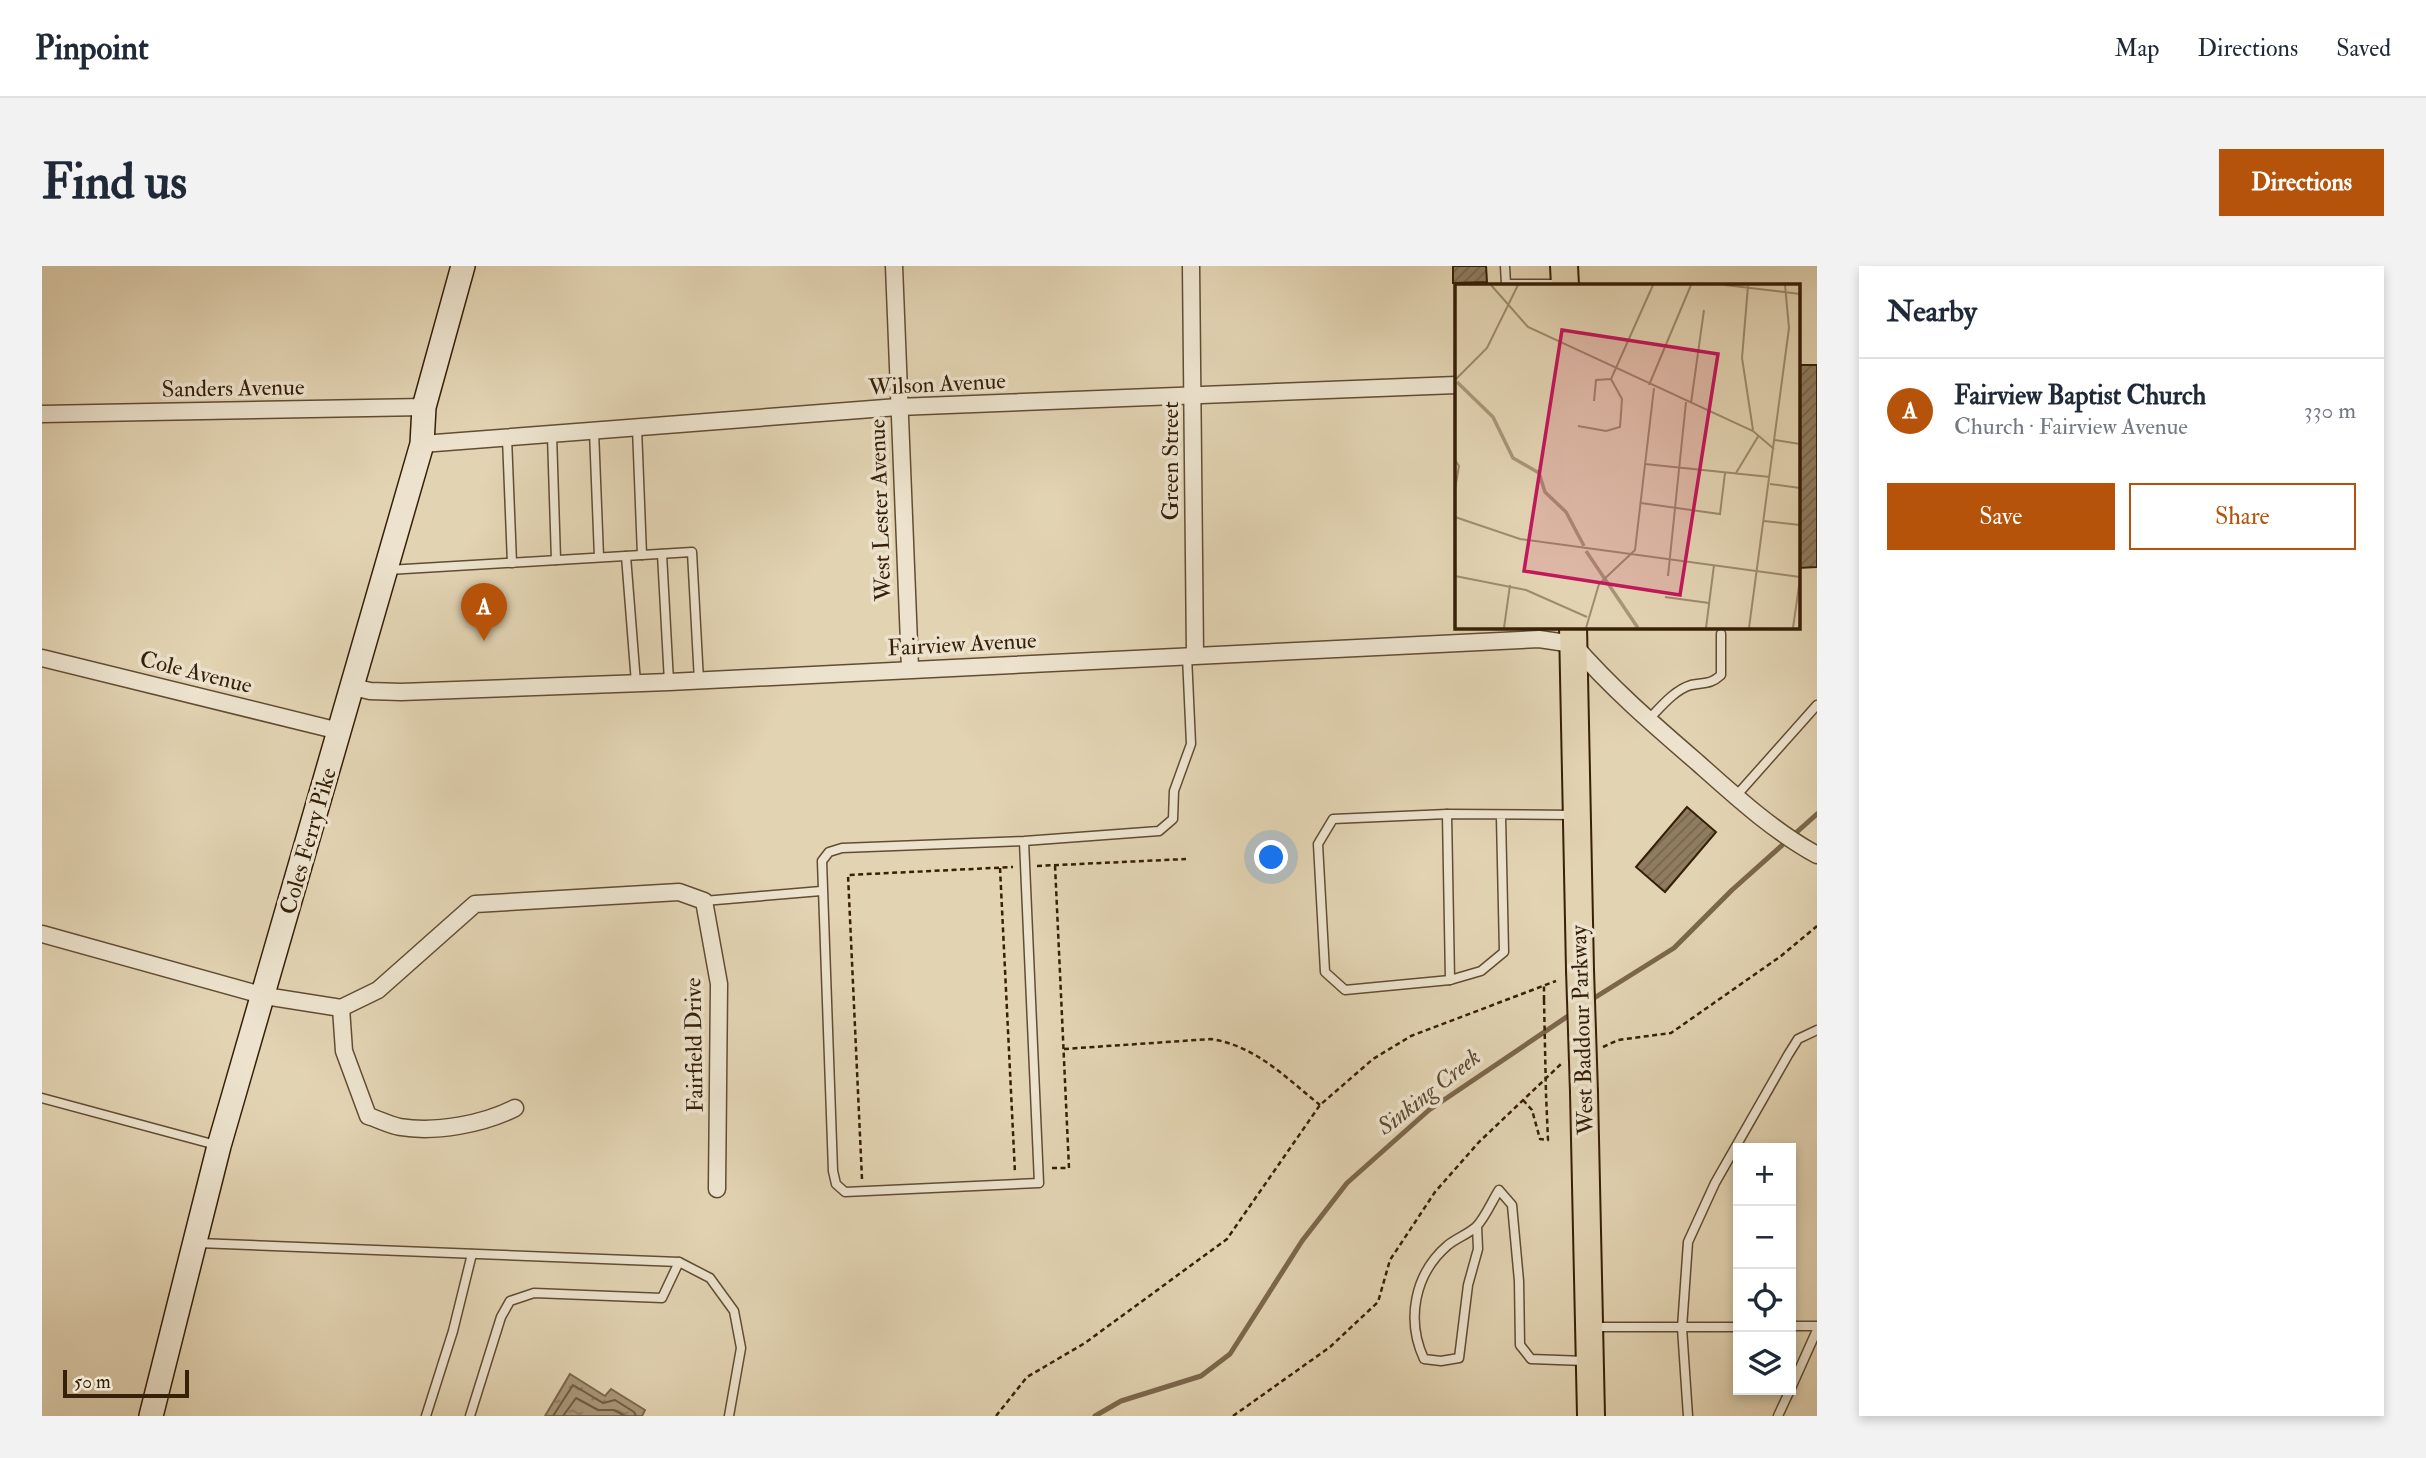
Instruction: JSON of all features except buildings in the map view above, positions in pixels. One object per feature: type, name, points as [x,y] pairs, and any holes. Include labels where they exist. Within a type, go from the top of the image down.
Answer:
[{"type":"main road","name":"West Baddour Parkway","points":[[1573,635],[1592,1362],[1591,1416]]},
{"type":"street","name":"Coles Ferry Pike","points":[[151,1416],[219,1146],[265,996],[422,444],[425,407],[463,266]]},
{"type":"street","name":"West Lester Avenue","points":[[894,266],[909,668]]},
{"type":"street","name":"Green Street","points":[[1191,266],[1191,656]]},
{"type":"street","name":"Wilson Avenue","points":[[422,444],[898,407],[1455,384]]},
{"type":"street","name":"Sanders Avenue","points":[[42,414],[425,407]]},
{"type":"street","name":"Fairview Avenue","points":[[353,687],[370,691],[401,692],[699,681],[909,668],[1539,639],[1573,635]]},
{"type":"street","points":[[1573,635],[1605,681],[1648,720],[1771,825],[1817,855]]},
{"type":"street","name":"Cole Avenue","points":[[42,658],[339,731]]},
{"type":"street","points":[[42,934],[265,996],[341,1008],[378,990],[475,904],[679,892],[704,901]]},
{"type":"street","name":"Fairfield Drive","points":[[704,901],[719,985],[717,1189]]},
{"type":"street","points":[[341,1008],[344,1051],[368,1116],[400,1127],[439,1127],[492,1120],[515,1108]]},
{"type":"lane","points":[[1505,266],[1506,284],[1565,278]]},
{"type":"lane","points":[[637,428],[642,555]]},
{"type":"lane","points":[[594,431],[599,557]]},
{"type":"lane","points":[[551,435],[556,560]]},
{"type":"lane","points":[[507,438],[512,562]]},
{"type":"lane","points":[[386,570],[692,552],[699,681]]},
{"type":"lane","points":[[662,554],[669,682]]},
{"type":"lane","points":[[626,556],[636,683]]},
{"type":"lane","points":[[1648,720],[1672,696],[1690,685],[1711,684],[1721,675],[1721,635]]},
{"type":"lane","points":[[1024,841],[1040,1183],[845,1192],[836,1184],[833,1171],[822,861],[829,852],[842,848],[1024,841],[1159,831],[1173,819],[1174,791],[1191,744],[1191,656]]},
{"type":"lane","points":[[1736,796],[1817,705]]},
{"type":"lane","points":[[1501,817],[1504,952],[1481,971],[1450,980],[1345,990],[1325,972],[1318,844],[1333,819],[1447,814],[1501,817],[1577,815]]},
{"type":"lane","points":[[1447,814],[1450,980]]},
{"type":"lane","points":[[704,901],[821,891]]},
{"type":"lane","points":[[1688,1416],[1682,1328],[1684,1278],[1691,1234],[1739,1138],[1788,1055],[1798,1039],[1817,1030]]},
{"type":"lane","points":[[42,1098],[219,1146]]},
{"type":"lane","points":[[1477,1226],[1478,1249],[1468,1285],[1459,1358],[1441,1361],[1424,1359],[1415,1338],[1415,1299],[1426,1269],[1448,1245],[1477,1226],[1499,1190],[1512,1205],[1519,1281],[1520,1345],[1531,1359],[1592,1362]]},
{"type":"lane","points":[[195,1243],[679,1262],[710,1278],[734,1311],[741,1348],[729,1416]]},
{"type":"lane","points":[[426,1416],[453,1331],[472,1254]]},
{"type":"lane","points":[[470,1416],[501,1317],[510,1301],[534,1293],[662,1298],[679,1262]]},
{"type":"lane","points":[[1796,1326],[1817,1328],[1796,1375]]},
{"type":"lane","points":[[1590,1327],[1733,1327]]},
{"type":"lane","points":[[1778,1416],[1787,1395]]},
{"type":"path","points":[[1037,866],[1186,859]]},
{"type":"path","points":[[1052,1168],[1069,1168],[1055,865]]},
{"type":"path","points":[[863,1182],[848,875],[1017,867]]},
{"type":"path","points":[[1000,868],[1015,1172],[1023,1170]]},
{"type":"path","points":[[1594,1050],[1618,1040],[1671,1033],[1781,956],[1817,926]]},
{"type":"path","points":[[996,1416],[1027,1377],[1085,1343],[1227,1239],[1320,1105],[1373,1059],[1411,1036],[1556,981]]},
{"type":"path","points":[[1522,1100],[1532,1110],[1539,1139],[1548,1140],[1544,986]]},
{"type":"path","points":[[1063,1049],[1211,1039],[1233,1043],[1254,1052],[1320,1105]]},
{"type":"path","points":[[1233,1416],[1330,1347],[1378,1303],[1390,1260],[1435,1192],[1479,1142],[1558,1065],[1570,1060]]},
{"type":"water","points":[[570,1374],[605,1396],[611,1389],[645,1410],[642,1416],[545,1416]]},
{"type":"waterway","name":"Sinking Creek","points":[[1591,1000],[1674,948],[1732,890],[1817,814]]},
{"type":"waterway","name":"Sinking Creek","points":[[1095,1416],[1121,1401],[1201,1376],[1230,1354],[1302,1241],[1347,1183],[1429,1110],[1574,1012]]},
{"type":"place","name":"Fairview Baptist Church","points":[[484,641]]}]
